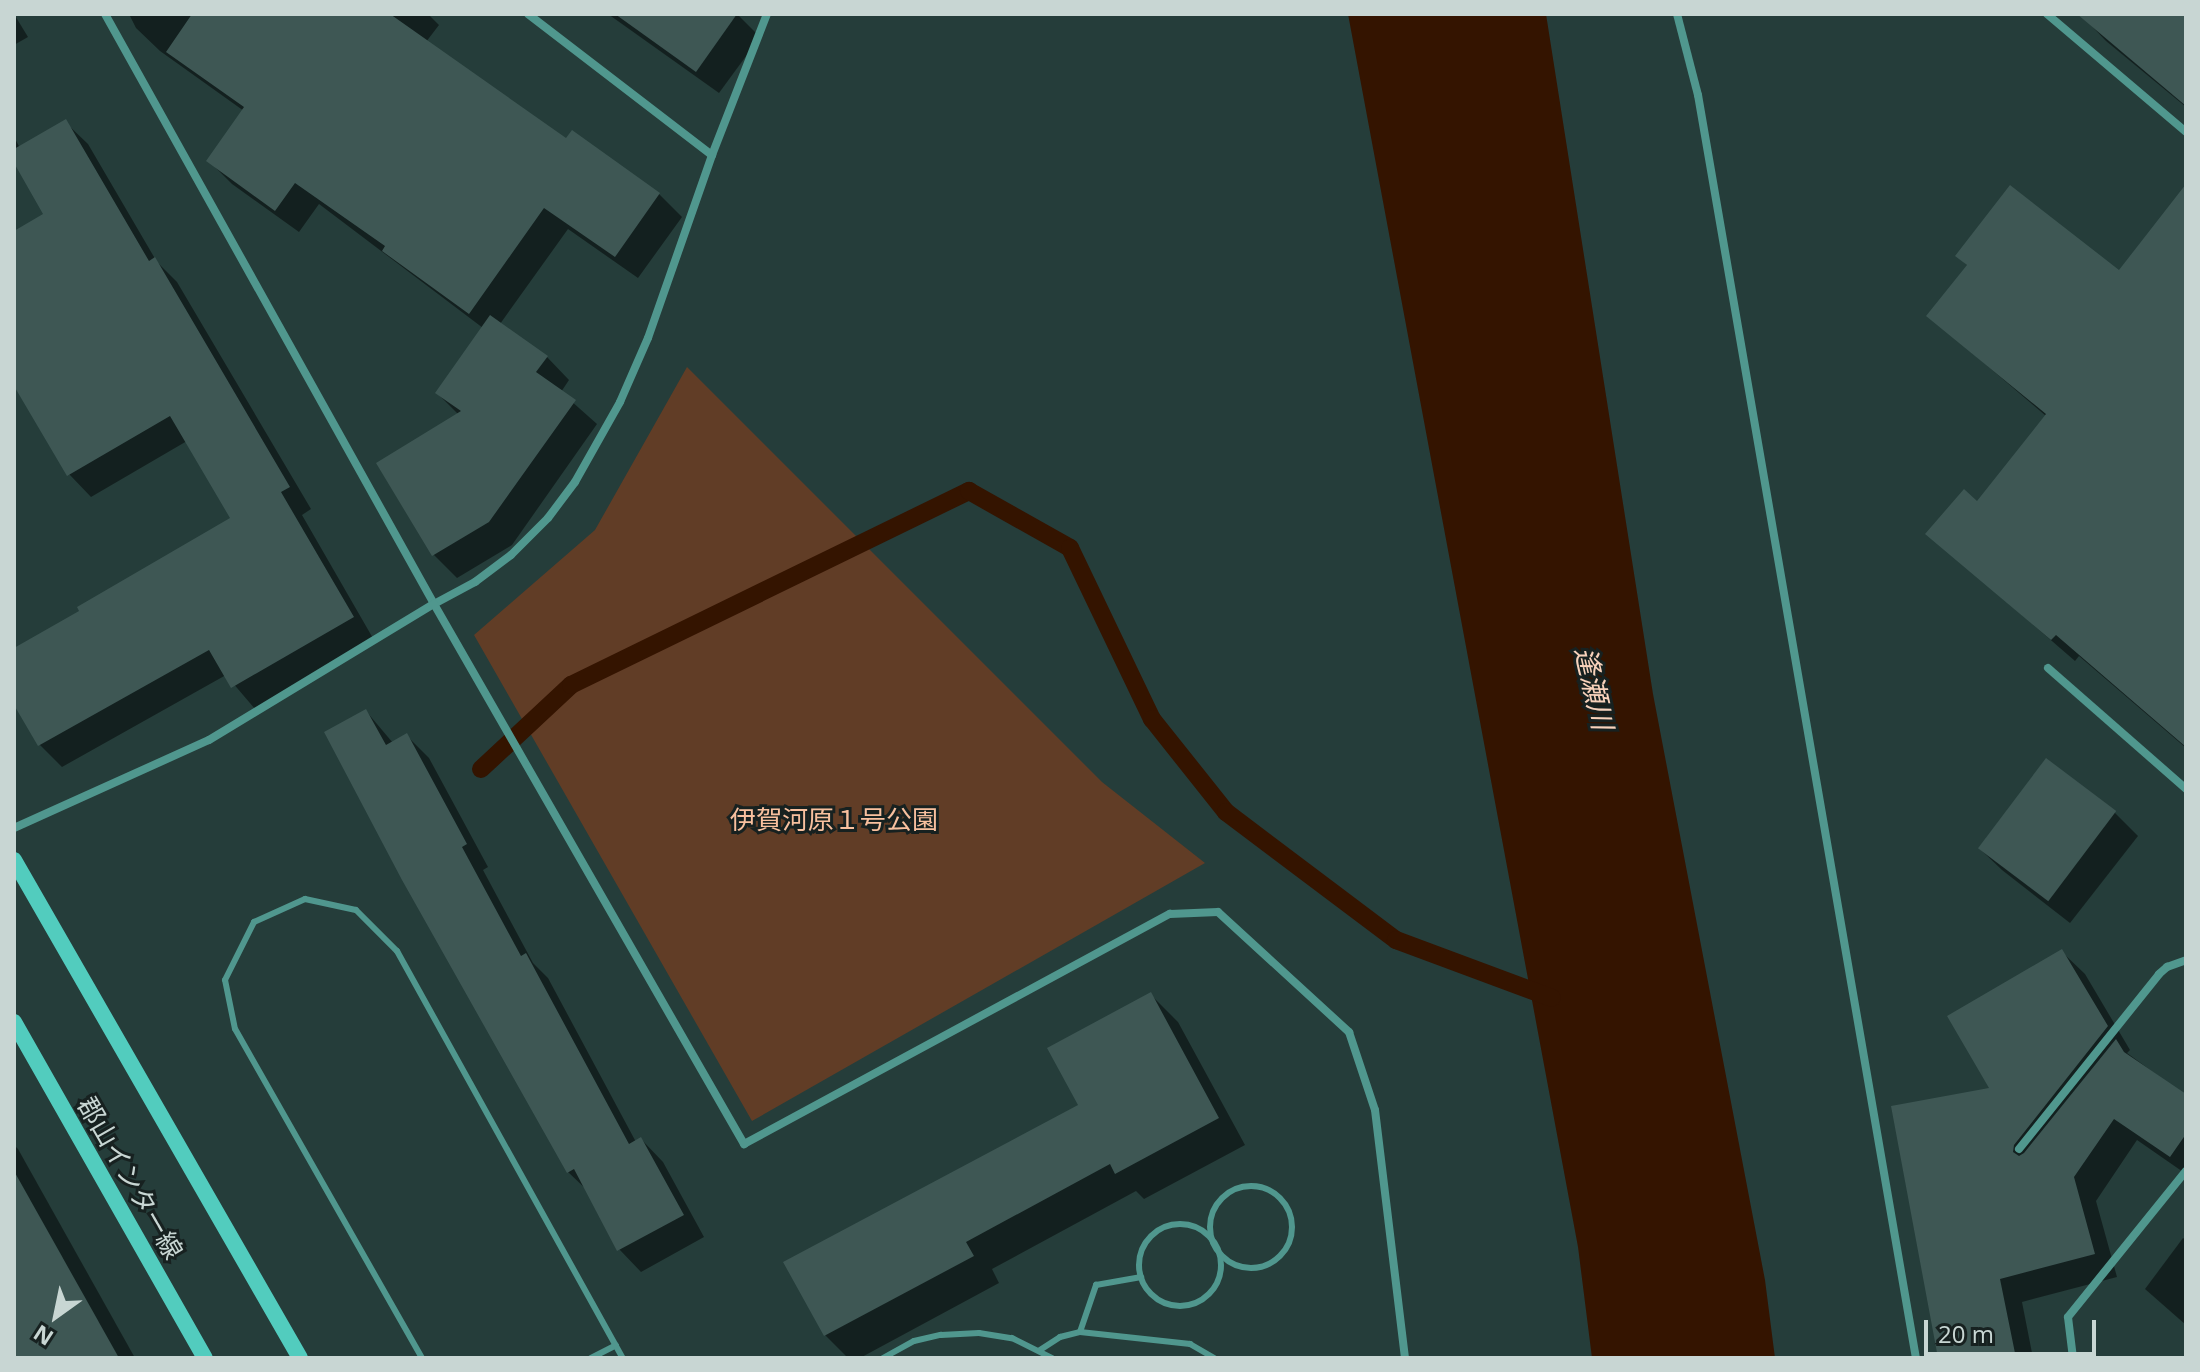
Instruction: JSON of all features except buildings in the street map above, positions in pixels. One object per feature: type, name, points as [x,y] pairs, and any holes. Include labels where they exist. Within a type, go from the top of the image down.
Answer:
[{"type":"street","points":[[105,14],[434,604],[744,1144],[1170,914],[1218,912],[1349,1032],[1375,1110],[1405,1358]]},
{"type":"street","points":[[528,14],[712,155]]},
{"type":"street","points":[[14,828],[209,740],[475,582],[511,555],[548,518],[575,482],[620,402],[648,338],[712,155],[767,14]]},
{"type":"street","points":[[1677,14],[1701,111],[1916,1358]]},
{"type":"street","points":[[2047,14],[2186,132]]},
{"type":"street","points":[[2048,668],[2186,789]]},
{"type":"street","points":[[14,860],[300,1358]]},
{"type":"street","points":[[2019,1149],[2159,974],[2167,967],[2186,960]]},
{"type":"street","name":"郡山インター線","points":[[14,1022],[205,1358]]},
{"type":"street","points":[[2073,1358],[2068,1317],[2186,1171]]},
{"type":"lane","points":[[422,1358],[235,1029],[225,980],[254,922],[305,899],[356,910],[397,951],[623,1358]]},
{"type":"lane","points":[[1217,1246],[1198,1227],[1171,1224],[1159,1229],[1141,1250],[1141,1277],[1157,1299],[1170,1305],[1197,1303],[1216,1285],[1221,1272],[1217,1246],[1208,1227],[1211,1213],[1228,1192],[1254,1186],[1279,1197],[1287,1209],[1291,1222],[1286,1248],[1266,1266],[1239,1268],[1227,1262],[1217,1246]]},
{"type":"lane","points":[[1080,1332],[1096,1285],[1141,1277]]},
{"type":"lane","points":[[1040,1350],[1060,1337],[1080,1332],[1190,1344],[1214,1358]]},
{"type":"lane","points":[[883,1358],[914,1341],[941,1335],[979,1333],[1012,1338],[1052,1358]]},
{"type":"lane","points":[[591,1358],[616,1345]]},
{"type":"green space","name":"伊賀河原１号公園","points":[[687,367],[1102,782],[1205,863],[752,1121],[474,635],[595,530]]},
{"type":"water","name":"逢瀬川","points":[[1348,14],[1546,14],[1653,694],[1765,1280],[1775,1358],[1592,1358],[1578,1247]]},
{"type":"waterway","points":[[481,769],[571,685],[969,491],[1070,548],[1152,719],[1226,812],[1396,940],[1552,998]]}]
